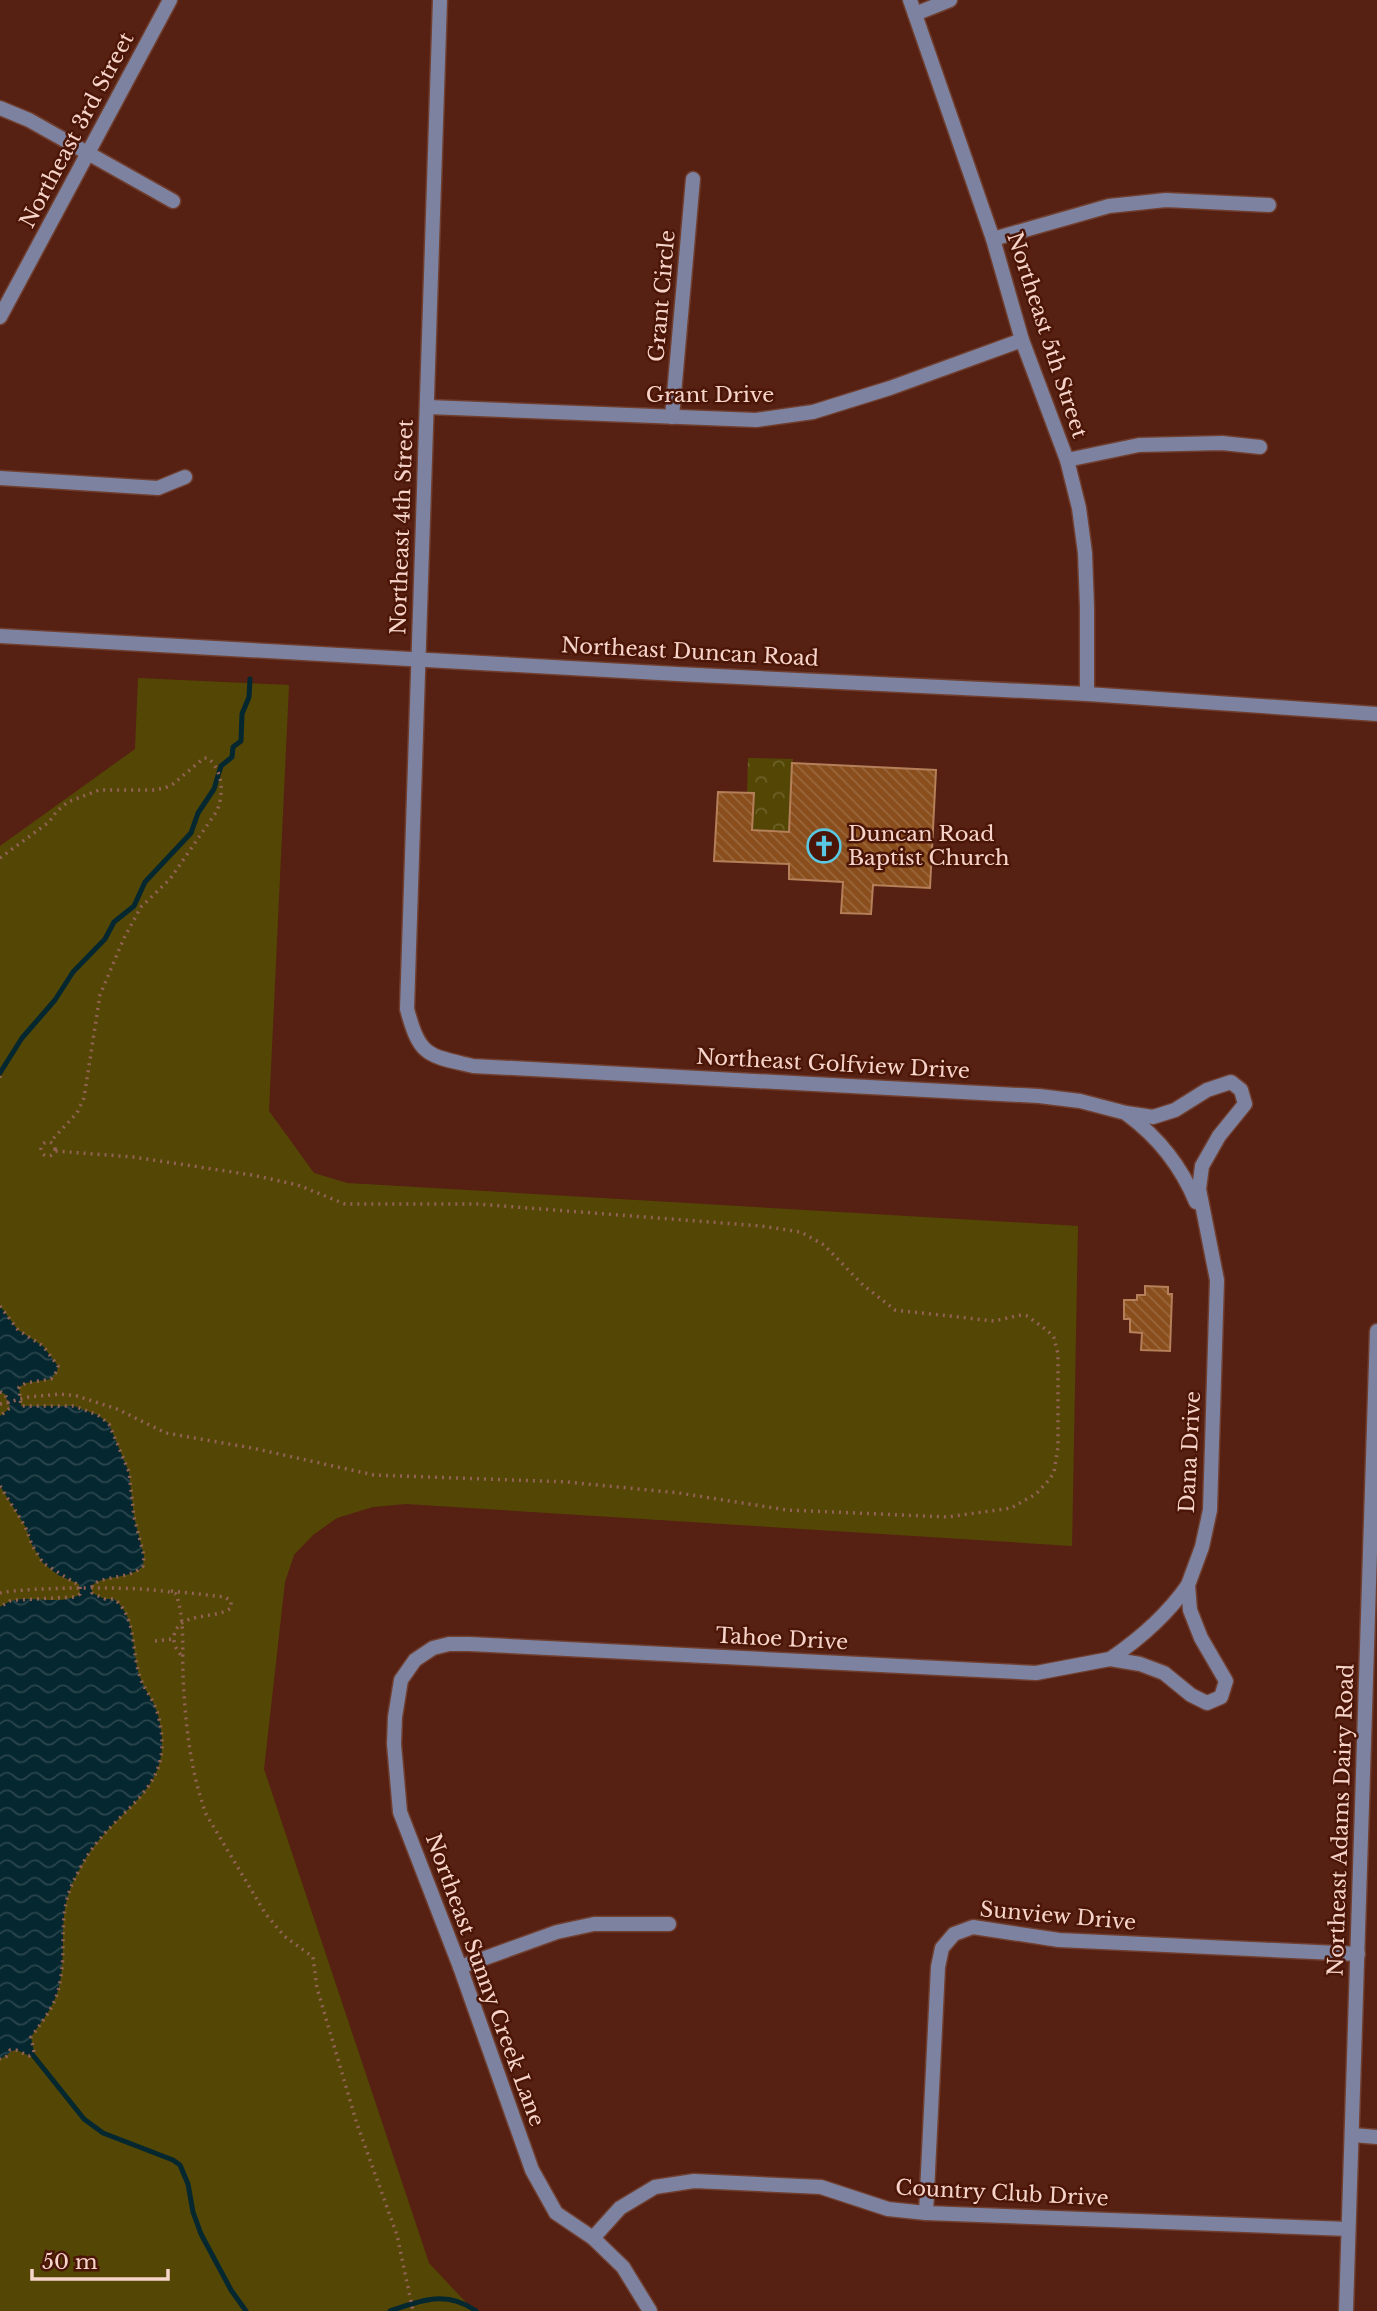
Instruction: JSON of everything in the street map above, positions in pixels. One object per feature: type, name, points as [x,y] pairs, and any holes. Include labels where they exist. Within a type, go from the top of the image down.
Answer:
[{"type":"street","name":"Northeast 3rd Street","points":[[0,317],[170,0]]},
{"type":"street","name":"Northeast 4th Street","points":[[425,1050],[415,1037],[407,1009],[440,0]]},
{"type":"street","points":[[913,7],[950,0]]},
{"type":"street","name":"Northeast 5th Street","points":[[913,7],[993,239],[1022,340],[1067,460],[1079,508],[1084,553],[1087,694]]},
{"type":"street","points":[[0,108],[89,152],[173,201]]},
{"type":"street","name":"Grant Circle","points":[[672,417],[693,179]]},
{"type":"street","points":[[993,239],[1109,206],[1166,200],[1269,205]]},
{"type":"street","name":"Grant Drive","points":[[428,407],[756,421],[813,412],[890,388],[1022,340]]},
{"type":"street","points":[[1067,460],[1139,446],[1222,443],[1260,447]]},
{"type":"street","points":[[0,478],[158,488],[185,477]]},
{"type":"street","name":"Northeast Duncan Road","points":[[0,636],[1087,694],[1377,714]]},
{"type":"street","name":"Northeast Golfview Drive","points":[[425,1050],[440,1058],[474,1066],[1039,1096],[1080,1101],[1126,1114],[1153,1116],[1175,1110],[1207,1090],[1231,1082]]},
{"type":"street","name":"Dana Drive","points":[[1203,1220],[1199,1189],[1202,1166],[1219,1136],[1245,1104],[1241,1090],[1231,1082]]},
{"type":"street","name":"Dana Drive","points":[[1126,1114],[1160,1142],[1183,1173],[1211,1245],[1217,1280],[1210,1510],[1202,1546],[1188,1585],[1190,1610],[1200,1638],[1223,1676]]},
{"type":"street","name":"Northeast Adams Dairy Road","points":[[1346,2311],[1377,1331]]},
{"type":"street","name":"Tahoe Drive","points":[[1110,1659],[1153,1626],[1188,1585]]},
{"type":"street","name":"Tahoe Drive","points":[[449,1644],[1036,1673],[1110,1659],[1140,1664],[1164,1673],[1191,1695],[1207,1703],[1221,1697],[1226,1681],[1223,1676]]},
{"type":"street","name":"Northeast Sunny Creek Lane","points":[[449,1644],[433,1648],[415,1660],[401,1680],[394,1744],[400,1812],[460,1967],[532,2170],[556,2213],[593,2238],[623,2267],[650,2311]]},
{"type":"street","points":[[460,1967],[557,1932],[594,1924],[669,1924]]},
{"type":"street","name":"Sunview Drive","points":[[926,2213],[938,1967],[942,1948],[954,1934],[973,1927],[1059,1940],[1358,1954]]},
{"type":"street","points":[[1353,2135],[1377,2137]]},
{"type":"street","name":"Country Club Drive","points":[[593,2238],[620,2208],[655,2187],[694,2181],[821,2187],[888,2209],[926,2213],[1348,2229]]},
{"type":"path","points":[[0,858],[50,822],[57,811],[68,802],[87,793],[115,789],[159,790],[173,784],[204,758],[214,763],[221,782],[217,811],[170,879],[141,907],[124,938],[100,995],[84,1098],[77,1113],[50,1142]]},
{"type":"path","points":[[0,1404],[60,1394],[77,1396],[117,1409],[166,1433],[252,1448],[374,1475],[567,1482],[679,1493],[807,1512],[948,1517],[990,1513],[1011,1508],[1036,1494],[1049,1480],[1057,1459],[1058,1354],[1054,1338],[1043,1326],[1027,1315],[995,1321],[895,1310],[863,1285],[824,1245],[800,1232],[761,1226],[477,1204],[345,1204],[298,1185],[168,1161],[55,1151],[47,1156],[41,1151],[44,1142],[50,1142],[55,1151]]},
{"type":"path","points":[[0,1306],[18,1329],[43,1346],[58,1366],[51,1379],[22,1384],[18,1389],[21,1406],[74,1406],[98,1415],[109,1424],[129,1472],[134,1517],[144,1556],[143,1566],[131,1574],[100,1580],[92,1585],[92,1593],[105,1599],[114,1599],[126,1611],[140,1677],[154,1700],[163,1744],[162,1756],[153,1781],[95,1844],[73,1883],[62,1921],[61,1977],[51,2009],[31,2038],[34,2052],[29,2056],[10,2050],[0,2059]]},
{"type":"path","points":[[0,1392],[5,1394],[10,1408],[0,1416]]},
{"type":"path","points":[[0,1486],[25,1526],[43,1563],[79,1584],[80,1589],[80,1594],[75,1597],[16,1600],[0,1607]]},
{"type":"path","points":[[0,1592],[92,1588],[169,1590],[215,1595],[231,1601],[231,1608],[226,1612],[181,1623],[174,1639],[182,1656]]},
{"type":"path","points":[[169,1590],[176,1594],[181,1623],[186,1729],[202,1801],[211,1822],[265,1913],[284,1936],[313,1957],[317,1988],[356,2124],[397,2235],[413,2311]]},
{"type":"path","points":[[155,1641],[174,1639]]},
{"type":"green space","points":[[138,678],[289,685],[269,1111],[314,1173],[347,1183],[1078,1226],[1072,1546],[406,1504],[373,1507],[337,1518],[313,1535],[294,1555],[285,1582],[264,1769],[429,2263],[474,2311],[0,2311],[0,846],[135,749]]},
{"type":"green space","points":[[748,758],[793,759],[789,832],[752,830],[754,794],[747,793]]},
{"type":"water","points":[[0,1306],[18,1330],[43,1346],[58,1366],[51,1379],[26,1383],[19,1387],[21,1406],[74,1406],[98,1415],[109,1424],[129,1472],[134,1517],[144,1556],[143,1566],[131,1573],[92,1585],[92,1593],[105,1599],[114,1599],[126,1615],[137,1667],[156,1709],[162,1739],[161,1758],[155,1775],[135,1802],[95,1845],[68,1894],[59,1986],[50,2010],[31,2037],[34,2052],[29,2056],[15,2050],[0,2059],[0,1607],[19,1599],[61,1600],[80,1594],[79,1584],[58,1575],[43,1563],[25,1526],[0,1486],[0,1416],[10,1408],[5,1394],[0,1392]]},
{"type":"building","name":"Duncan Road Baptist Church","points":[[792,763],[936,770],[930,888],[873,885],[871,914],[841,913],[843,882],[789,879],[789,864],[714,861],[718,792],[754,793],[752,830],[789,832]]},
{"type":"building","points":[[1145,1286],[1168,1287],[1168,1294],[1172,1294],[1170,1351],[1141,1350],[1142,1333],[1130,1332],[1130,1319],[1124,1319],[1124,1300],[1137,1300],[1137,1295],[1145,1295]]},
{"type":"waterway","points":[[0,1073],[22,1038],[55,1000],[73,972],[105,939],[114,922],[134,906],[145,882],[191,833],[198,813],[214,789],[221,766],[232,757],[233,747],[241,741],[242,714],[249,697],[250,679]]},
{"type":"waterway","points":[[32,2054],[84,2119],[103,2133],[180,2165],[188,2184],[193,2212],[201,2234],[231,2290],[246,2311]]},
{"type":"waterway","points":[[390,2311],[434,2299],[455,2301],[476,2311]]},
{"type":"place","name":"Duncan Road Baptist Church","points":[[824,846]]}]
